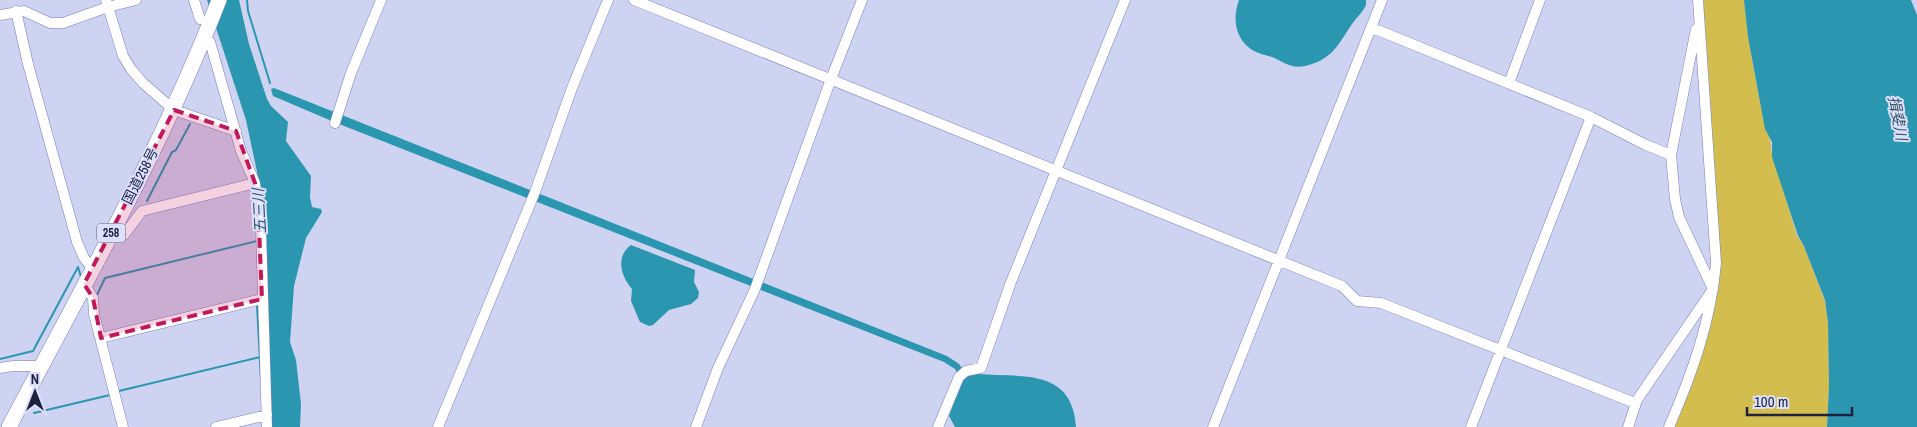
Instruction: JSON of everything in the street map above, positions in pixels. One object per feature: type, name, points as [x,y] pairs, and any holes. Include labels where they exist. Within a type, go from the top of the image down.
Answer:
[{"type":"highway","name":"国道258号","points":[[8,427],[174,110],[205,20],[219,0]]},
{"type":"street","points":[[0,15],[24,11],[50,23],[63,23],[107,4],[136,0]]},
{"type":"street","points":[[194,0],[205,20]]},
{"type":"street","points":[[336,120],[351,73],[381,0]]},
{"type":"street","points":[[438,427],[533,196],[572,88],[608,0]]},
{"type":"street","points":[[634,0],[1342,286],[1357,301],[1381,303],[1636,403]]},
{"type":"street","points":[[696,427],[718,368],[757,285],[862,0]]},
{"type":"street","points":[[938,427],[962,374],[981,368],[1011,282],[1125,0]]},
{"type":"street","points":[[1213,427],[1382,0]]},
{"type":"street","points":[[1509,83],[1540,0]]},
{"type":"street","points":[[1693,0],[1699,14],[1671,154],[1675,199],[1679,217],[1713,289]]},
{"type":"street","points":[[1669,427],[1682,398],[1700,346],[1713,289],[1716,263],[1698,0]]},
{"type":"street","points":[[107,4],[123,56],[143,83],[174,110],[236,130]]},
{"type":"street","points":[[16,11],[28,64],[77,242],[84,258],[92,268]]},
{"type":"street","points":[[1371,29],[1591,117],[1646,145],[1671,154]]},
{"type":"street","points":[[210,42],[241,151],[255,183],[261,229],[268,427]]},
{"type":"street","points":[[1472,427],[1591,117]]},
{"type":"street","points":[[109,237],[124,235],[142,211],[255,183]]},
{"type":"street","points":[[84,284],[93,298],[94,314],[123,427]]},
{"type":"street","points":[[1628,427],[1636,403],[1713,289]]},
{"type":"street","points":[[101,338],[262,299]]},
{"type":"street","points":[[0,368],[41,366]]},
{"type":"street","points":[[216,427],[267,415]]},
{"type":"highlighted area","points":[[174,110],[236,131],[255,183],[258,204],[262,299],[101,338],[93,298],[84,284]]},
{"type":"shaded area","points":[[1702,0],[1744,0],[1755,73],[1771,150],[1797,236],[1803,244],[1825,301],[1828,323],[1829,385],[1827,427],[1672,427],[1714,310]]},
{"type":"water","points":[[207,0],[239,0],[249,44],[267,99],[271,106],[288,122],[286,141],[311,176],[310,197],[312,207],[321,209],[322,212],[306,238],[294,286],[290,342],[296,360],[301,404],[300,427],[272,427],[266,231],[259,181],[246,120]]},
{"type":"water","points":[[1239,0],[1366,0],[1366,5],[1328,56],[1314,63],[1296,67],[1254,51],[1243,41],[1239,35],[1236,22]]},
{"type":"water","name":"揖斐川","points":[[1744,0],[1911,0],[1917,15],[1917,427],[1827,427],[1829,385],[1828,323],[1825,300],[1798,236],[1772,157],[1772,142],[1765,129],[1748,37]]},
{"type":"water","points":[[274,88],[947,356],[959,364],[967,375],[1026,377],[1050,383],[1060,389],[1068,398],[1073,410],[1076,427],[955,427],[949,416],[962,380],[955,369],[944,362],[334,122],[273,96],[271,89]]},
{"type":"water","points":[[631,245],[695,270],[694,282],[699,292],[698,298],[691,304],[669,310],[653,325],[649,326],[640,322],[631,301],[632,289],[621,267],[623,255]]},
{"type":"waterway","points":[[247,0],[248,11],[270,83]]},
{"type":"waterway","points":[[147,201],[172,152],[176,150],[190,124]]},
{"type":"waterway","name":"五三川","points":[[96,297],[105,278],[257,241]]},
{"type":"waterway","points":[[78,267],[81,277]]},
{"type":"waterway","points":[[0,359],[33,351],[78,267]]},
{"type":"waterway","points":[[257,305],[261,380]]},
{"type":"waterway","points":[[119,391],[260,357]]},
{"type":"waterway","points":[[34,413],[110,395]]}]
